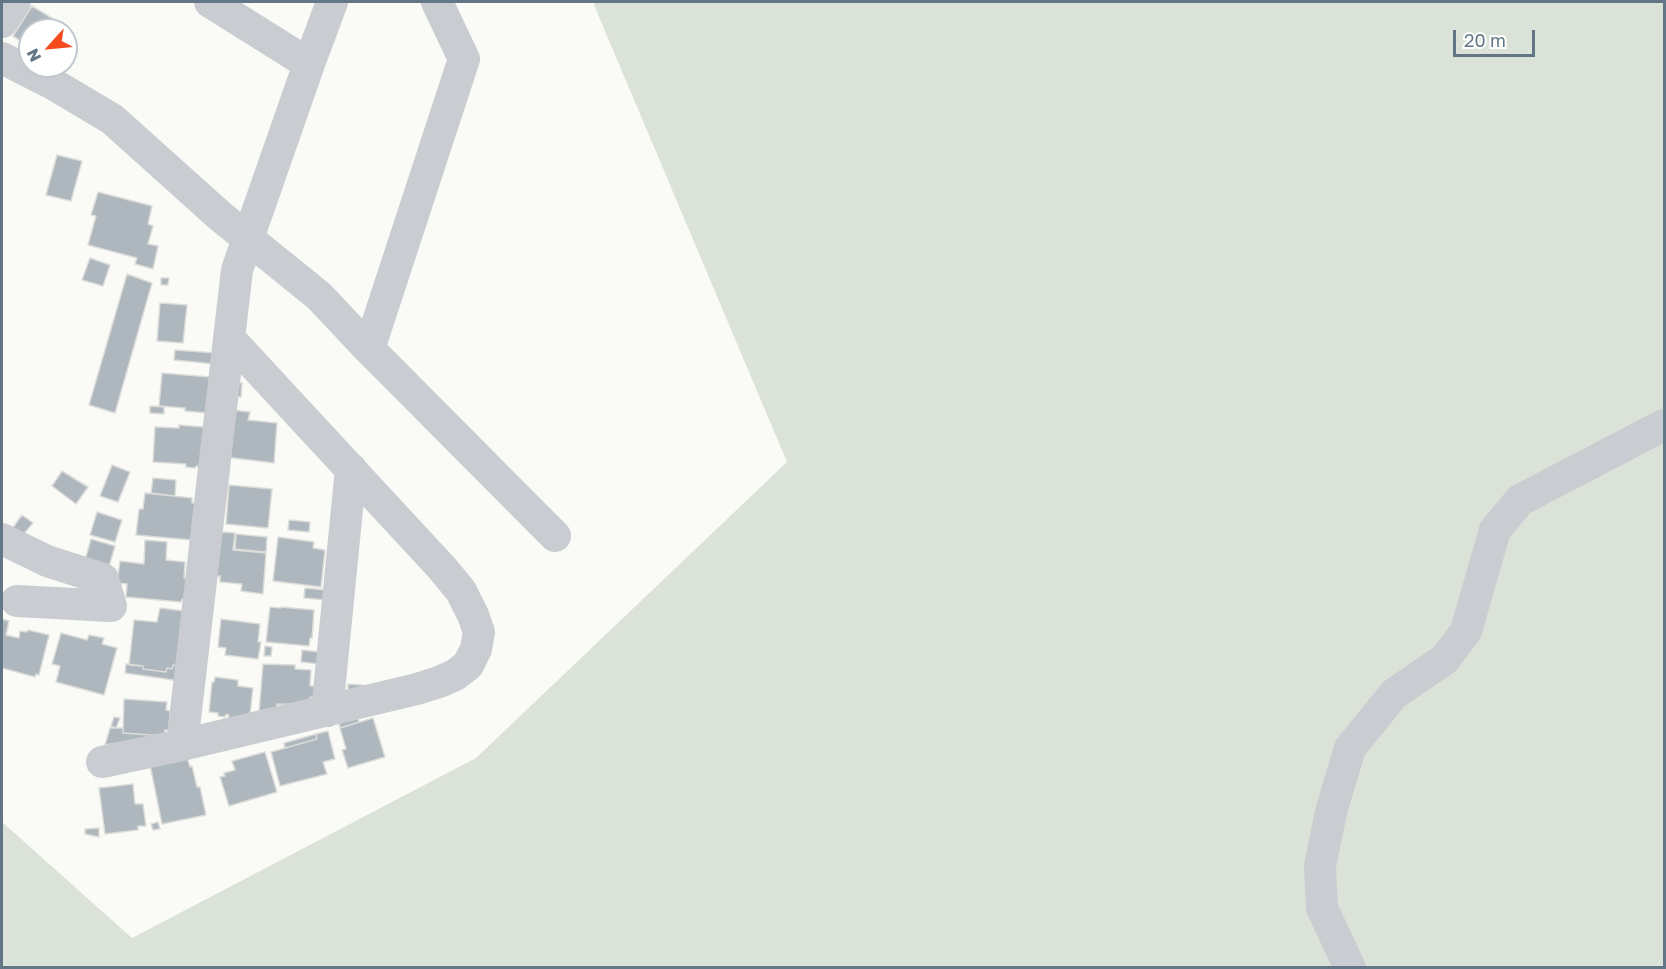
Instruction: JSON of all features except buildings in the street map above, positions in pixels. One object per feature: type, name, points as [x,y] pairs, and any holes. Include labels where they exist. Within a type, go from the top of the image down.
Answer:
[{"type":"street","points":[[2,22],[15,2]]},
{"type":"street","points":[[210,2],[309,64]]},
{"type":"street","points":[[182,745],[237,270],[332,2]]},
{"type":"street","points":[[369,349],[464,58],[437,2]]},
{"type":"street","points":[[2,58],[112,118],[220,216],[319,296],[555,536]]},
{"type":"street","points":[[102,762],[417,689],[455,675],[468,665],[476,649],[479,632],[462,591],[229,338]]},
{"type":"street","points":[[1350,968],[1322,908],[1320,866],[1331,812],[1350,748],[1394,694],[1445,659],[1466,632],[1495,530],[1520,500],[1665,425]]},
{"type":"street","points":[[327,711],[351,469]]},
{"type":"street","points":[[2,539],[47,561],[103,579],[111,606],[17,601]]},
{"type":"shaded area","points":[[595,2],[1664,2],[1664,967],[2,967],[2,822],[132,938],[476,758],[787,462],[594,5]]}]
